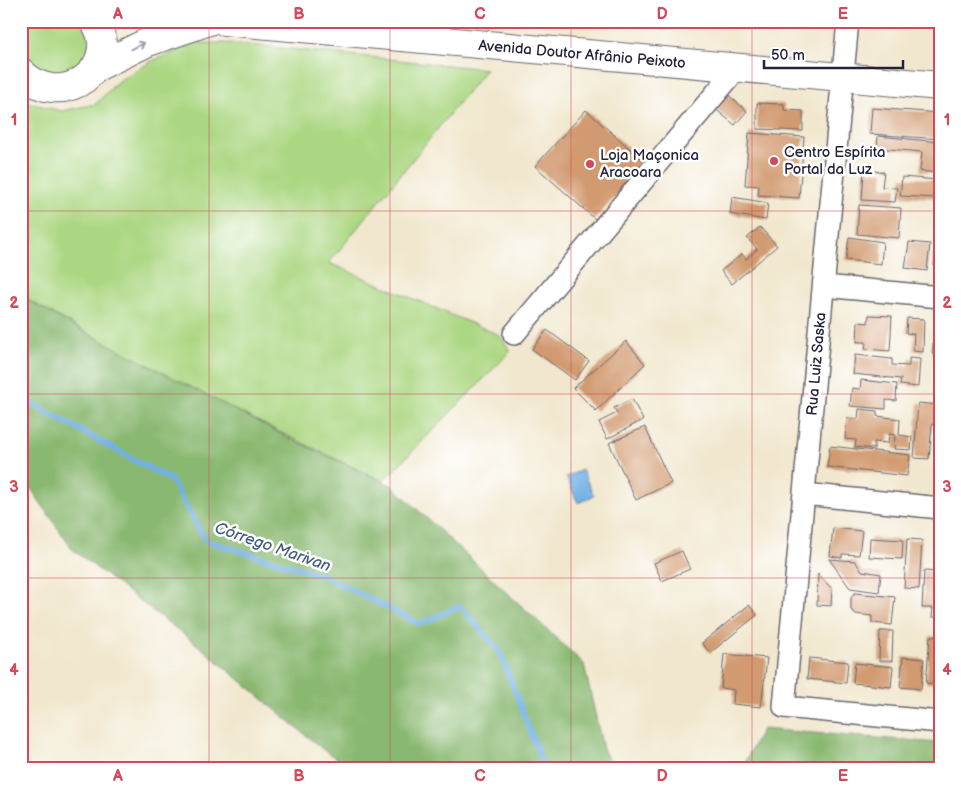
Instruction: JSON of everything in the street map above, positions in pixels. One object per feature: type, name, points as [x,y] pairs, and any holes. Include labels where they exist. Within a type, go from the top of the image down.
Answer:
[{"type":"street","points":[[94,21],[101,40],[100,54],[95,68]]},
{"type":"street","points":[[28,83],[58,89],[72,87],[85,79],[95,68],[148,42],[209,21]]},
{"type":"street","name":"Avenida Doutor Afrânio Peixoto","points":[[224,21],[524,50],[738,67],[940,86]]},
{"type":"street","name":"Rua Luiz Saska","points":[[848,21],[784,706],[940,722]]},
{"type":"street","points":[[514,334],[738,67]]},
{"type":"street","points":[[824,286],[940,297]]},
{"type":"street","points":[[804,494],[940,508]]},
{"type":"green space","points":[[32,21],[81,21],[89,40],[88,54],[82,67],[57,78],[29,64],[23,42],[25,31]]},
{"type":"green space","points":[[194,43],[230,43],[486,69],[329,263],[499,335],[511,351],[383,481],[200,392],[21,296],[21,101],[62,111],[96,104],[117,82],[150,62]]},
{"type":"green space","points":[[21,296],[72,325],[287,437],[391,485],[584,664],[603,749],[613,768],[352,768],[325,751],[199,646],[73,550],[21,474]]},
{"type":"green space","points":[[762,729],[940,743],[940,768],[742,768]]},
{"type":"water","points":[[582,470],[594,496],[578,503],[566,477]]},
{"type":"building","points":[[726,93],[747,111],[735,125],[714,108]]},
{"type":"building","points":[[757,103],[784,104],[784,110],[803,111],[803,131],[757,129]]},
{"type":"building","points":[[872,108],[940,113],[940,139],[870,134]]},
{"type":"building","name":"Loja Maçonica Aracoara","points":[[586,110],[646,163],[595,219],[535,166]]},
{"type":"building","name":"Centro Espírita Portal da Luz","points":[[749,133],[804,137],[799,198],[758,195],[759,186],[745,185]]},
{"type":"building","points":[[878,136],[940,142],[937,173],[920,171],[922,152],[877,148]]},
{"type":"building","points":[[864,170],[884,172],[882,187],[897,188],[895,202],[862,200]]},
{"type":"building","points":[[902,177],[938,180],[936,198],[900,196]]},
{"type":"building","points":[[732,197],[768,203],[766,220],[730,214]]},
{"type":"building","points":[[859,205],[901,208],[899,238],[857,234]]},
{"type":"building","points":[[938,208],[940,208],[940,266],[934,266]]},
{"type":"building","points":[[760,227],[777,246],[732,284],[721,271],[742,254],[746,259],[757,249],[747,238]]},
{"type":"building","points":[[849,237],[883,242],[881,264],[846,260]]},
{"type":"building","points":[[909,242],[930,244],[927,271],[905,268]]},
{"type":"building","points":[[869,315],[892,316],[890,351],[865,349],[866,342],[857,342],[858,322],[868,323]]},
{"type":"building","points":[[907,318],[924,319],[923,352],[913,351],[914,334],[906,333]]},
{"type":"building","points":[[547,330],[589,361],[575,380],[532,349]]},
{"type":"building","points":[[934,331],[940,331],[940,354],[932,354]]},
{"type":"building","points":[[626,341],[645,364],[596,411],[573,388]]},
{"type":"building","points":[[855,355],[892,359],[892,365],[909,366],[909,358],[920,359],[918,387],[900,385],[901,379],[853,374]]},
{"type":"building","points":[[861,380],[897,384],[896,401],[886,400],[886,409],[850,406],[852,388],[860,389]]},
{"type":"building","points":[[632,399],[643,420],[607,439],[599,422],[617,413],[614,408]]},
{"type":"building","points":[[918,403],[940,405],[940,425],[932,424],[929,459],[914,458]]},
{"type":"building","points":[[859,409],[877,411],[877,416],[900,419],[899,435],[912,437],[911,450],[894,449],[895,435],[889,434],[888,443],[874,442],[874,449],[855,447],[856,440],[845,439],[847,418],[858,419]]},
{"type":"building","points":[[645,427],[671,483],[636,500],[609,443]]},
{"type":"building","points":[[830,446],[910,455],[907,476],[827,467]]},
{"type":"building","points":[[833,528],[862,531],[859,555],[842,554],[842,558],[830,556]]},
{"type":"building","points":[[870,538],[903,540],[902,559],[869,557]]},
{"type":"building","points":[[907,539],[922,540],[919,589],[904,588]]},
{"type":"building","points":[[682,551],[690,569],[662,581],[654,563]]},
{"type":"building","points":[[829,559],[855,561],[862,571],[881,574],[879,592],[850,588]]},
{"type":"building","points":[[924,571],[940,572],[940,617],[932,617],[933,608],[922,608]]},
{"type":"building","points":[[818,574],[832,589],[831,606],[817,605]]},
{"type":"building","points":[[855,593],[895,597],[892,625],[872,623],[872,616],[856,614],[851,610],[851,598]]},
{"type":"building","points":[[749,605],[757,615],[710,653],[702,643]]},
{"type":"building","points":[[880,631],[893,631],[892,661],[879,661]]},
{"type":"building","points":[[930,636],[940,637],[940,693],[936,692],[936,684],[926,683]]},
{"type":"building","points":[[724,654],[767,658],[761,707],[733,704],[734,690],[721,688]]},
{"type":"building","points":[[903,657],[924,659],[921,689],[900,687]]},
{"type":"building","points":[[809,658],[848,662],[846,683],[807,679]]},
{"type":"building","points":[[855,663],[893,667],[891,687],[853,683]]},
{"type":"waterway","name":"Córrego Marivan","points":[[21,398],[171,480],[206,541],[322,575],[420,624],[460,606],[500,652],[544,768]]},
{"type":"place","name":"Centro Espírita Portal da Luz","points":[[774,161]]},
{"type":"place","name":"Loja Maçonica Aracoara","points":[[590,164]]}]
